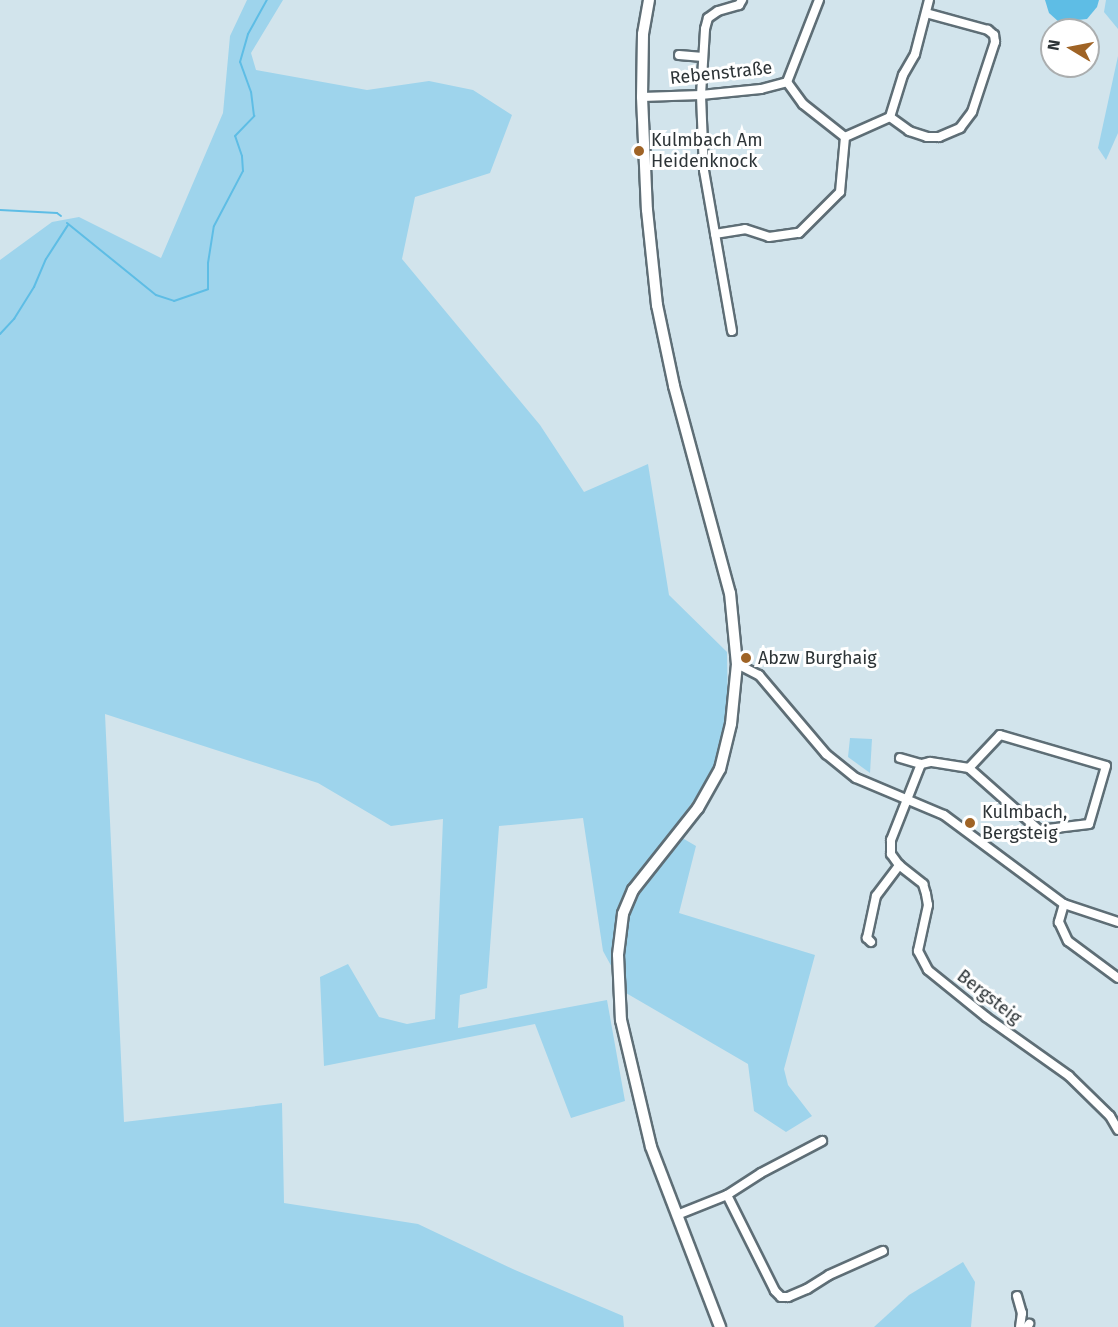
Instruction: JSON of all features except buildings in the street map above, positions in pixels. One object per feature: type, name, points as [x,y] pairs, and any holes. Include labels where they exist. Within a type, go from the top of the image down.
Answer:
[{"type":"street","points":[[649,0],[643,34],[642,97],[647,210],[657,305],[674,386],[730,593],[737,664],[731,724],[720,769],[698,808],[633,890],[623,914],[618,955],[621,1020],[640,1110],[651,1147],[720,1327]]},
{"type":"street","points":[[732,331],[704,170],[701,95],[705,29],[708,18],[712,14],[739,5],[742,0]]},
{"type":"street","name":"Rebenstraße","points":[[642,97],[701,95],[761,89],[787,82],[819,0]]},
{"type":"street","points":[[845,137],[890,117],[903,75],[915,54],[929,0]]},
{"type":"street","points":[[890,117],[916,135],[939,137],[960,128],[972,112],[995,42],[994,35],[988,30],[926,13]]},
{"type":"street","points":[[679,55],[703,57]]},
{"type":"street","points":[[787,82],[803,104],[845,137]]},
{"type":"street","points":[[715,234],[745,229],[769,237],[799,232],[840,192],[845,137]]},
{"type":"street","points":[[737,664],[759,675],[826,754],[847,772],[866,783],[908,798],[944,815],[1064,904],[1118,922]]},
{"type":"street","points":[[900,758],[921,764],[930,762],[969,768],[1039,830],[1089,824],[1106,766],[1000,735],[969,768]]},
{"type":"street","points":[[871,942],[867,938],[876,896],[899,865],[891,854],[891,840],[921,764]]},
{"type":"street","name":"Bergsteig","points":[[899,865],[923,884],[926,894],[928,905],[918,951],[928,970],[986,1017],[1069,1076],[1110,1116],[1118,1130]]},
{"type":"street","points":[[1064,904],[1059,922],[1068,941],[1118,978]]},
{"type":"street","points":[[677,1215],[727,1195],[761,1173],[822,1142]]},
{"type":"street","points":[[727,1195],[775,1291],[781,1297],[788,1297],[807,1289],[829,1275],[883,1251]]},
{"type":"street","points":[[1017,1296],[1025,1326]]},
{"type":"shaded area","points":[[247,0],[283,0],[251,53],[256,70],[367,90],[429,81],[473,90],[512,115],[490,173],[415,197],[402,259],[540,425],[584,492],[648,464],[669,595],[727,652],[728,717],[717,766],[672,832],[696,846],[679,913],[815,955],[784,1069],[788,1085],[812,1116],[786,1132],[754,1111],[748,1064],[626,993],[603,951],[583,818],[499,826],[487,988],[460,995],[458,1028],[607,1000],[625,1101],[571,1118],[535,1024],[324,1066],[320,977],[348,964],[379,1017],[407,1024],[435,1019],[443,819],[391,826],[318,783],[105,714],[124,1122],[282,1103],[284,1203],[418,1224],[515,1270],[623,1316],[624,1327],[0,1327],[0,260],[52,222],[79,217],[161,258],[223,113],[230,36]]},
{"type":"shaded area","points":[[1045,0],[1099,0],[1097,7],[1088,18],[1055,18],[1049,13]]},
{"type":"shaded area","points":[[1106,0],[1118,0],[1118,29],[1104,12]]},
{"type":"shaded area","points":[[1118,56],[1118,133],[1106,160],[1098,148]]},
{"type":"shaded area","points":[[850,738],[872,739],[870,773],[848,757]]},
{"type":"shaded area","points":[[963,1262],[975,1282],[971,1327],[874,1327],[909,1295]]},
{"type":"waterway","points":[[67,223],[156,295],[174,301],[208,289],[208,263],[214,226],[243,171],[242,156],[235,136],[254,116],[251,92],[240,62],[248,34],[267,0]]},
{"type":"waterway","points":[[0,210],[57,213],[61,216]]},
{"type":"waterway","points":[[0,334],[14,319],[34,287],[46,259],[68,225]]},
{"type":"place","name":"Kulmbach Am Heidenknock","points":[[639,151]]},
{"type":"place","name":"Abzw Burghaig","points":[[746,658]]},
{"type":"place","name":"Kulmbach, Bergsteig","points":[[970,823]]}]
